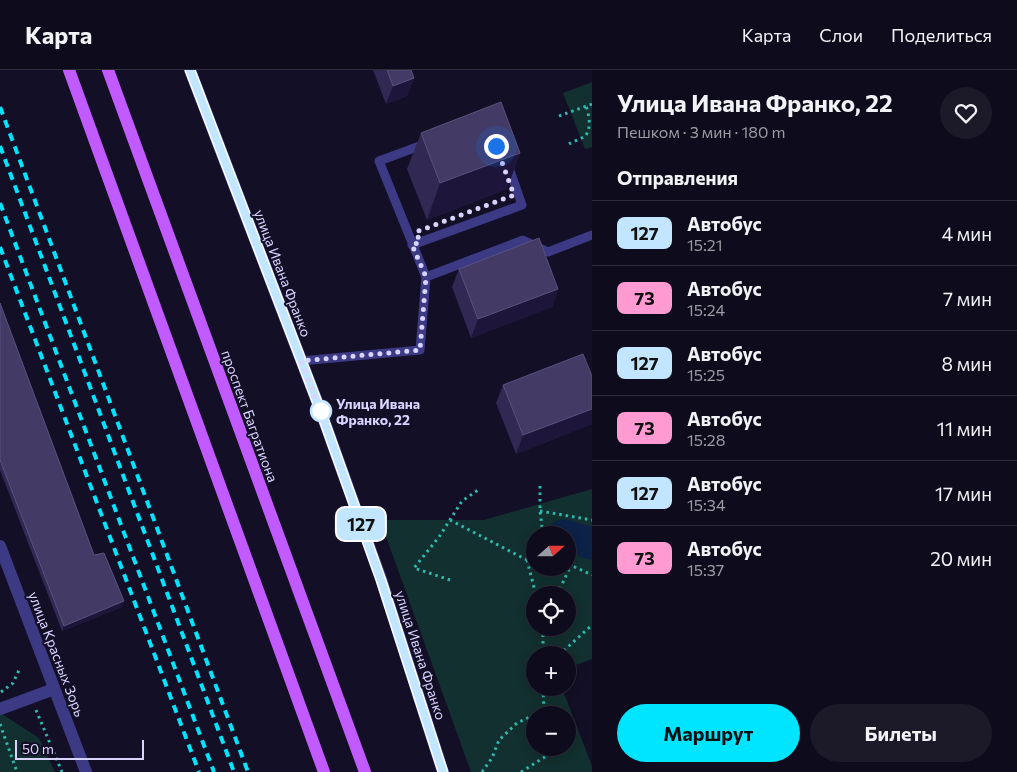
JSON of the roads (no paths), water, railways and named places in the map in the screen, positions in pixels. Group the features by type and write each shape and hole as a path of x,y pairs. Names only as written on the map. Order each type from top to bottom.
{"main road":[{"path":"68,70 324,772"},
{"name":"проспект Багратиона","path":"108,70 364,772"}],"street":[{"name":"улица Ивана Франко","path":"190,70 301,361 381,580 443,772"},
{"name":"улица Красных Зорь","path":"0,546 86,772"},
{"path":"3,705 31,698 54,689"}],"lane":[{"path":"301,361 420,350 426,277 379,161 435,140"},
{"path":"412,245 522,205 504,153"},
{"path":"426,277 523,240 548,252 592,235"}],"water":[{"path":"566,519 592,527 592,560 576,554 576,526 549,526"}],"railway":[{"path":"0,107 248,772"},
{"path":"0,146 234,772"},
{"path":"0,203 214,772"},
{"path":"0,247 199,772"}],"place":[{"name":"Улица Ивана Франко, 22","path":"321,411"}]}
